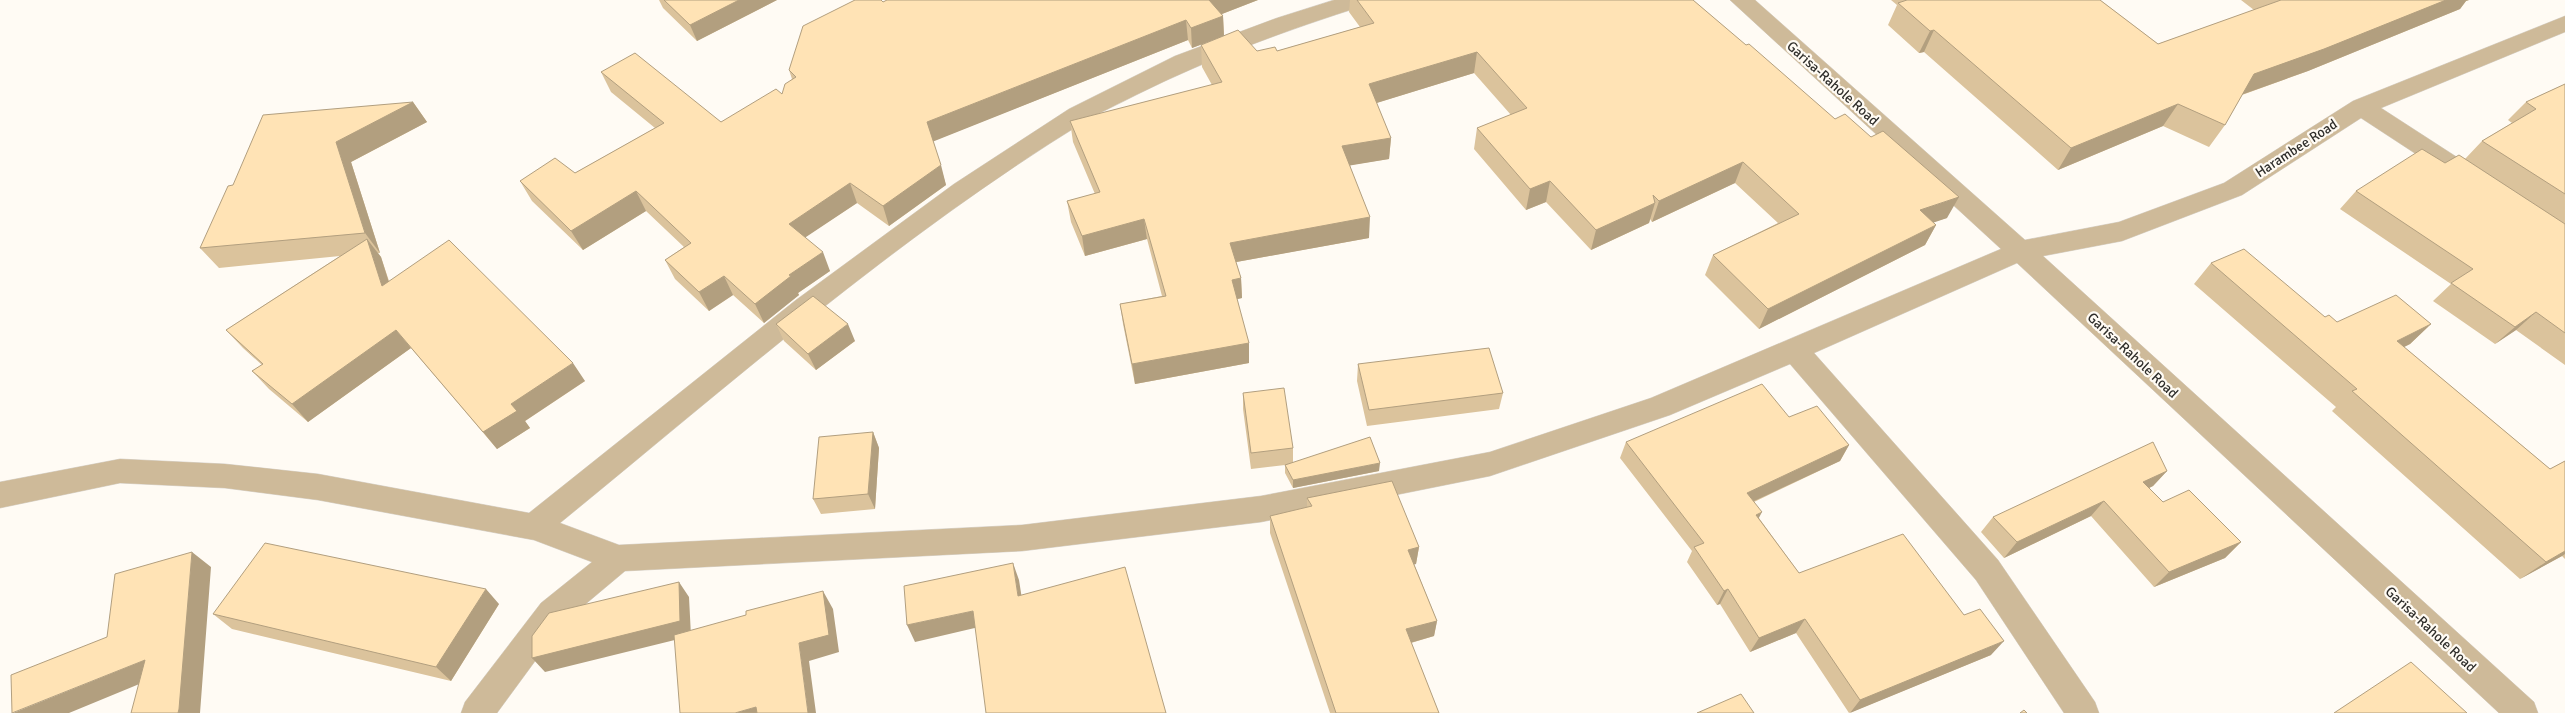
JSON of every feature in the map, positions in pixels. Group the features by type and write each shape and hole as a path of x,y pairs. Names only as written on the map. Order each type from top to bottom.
{"street":[{"path":"534,527 805,308 963,190 1078,115 1183,62 1285,24 1358,0"},
{"name":"Garisa-Rahole Road","path":"1741,0 2020,251 2522,713"},
{"name":"Harambee Road","path":"619,558 1022,538 1261,509 1490,464 1660,407 2020,251 2122,231 2233,189 2361,107 2565,23"},
{"path":"2361,107 2500,197"},
{"path":"1794,350 1987,570 2083,713"},
{"path":"0,495 120,471 225,476 318,487 534,527 619,558"},
{"path":"477,713 552,613 619,558"}],"building":[{"path":"664,0 739,0 690,25"},
{"path":"855,0 881,0 883,2 887,0 1209,0 1223,16 1191,28 1186,20 927,122 941,165 883,206 850,183 789,224 823,252 789,275 791,276 755,304 724,276 699,292 665,260 691,243 636,191 571,231 520,181 555,158 575,173 664,123 601,72 635,53 721,122 776,89 782,94 785,84 796,77 789,70 803,26"},
{"path":"1357,0 1693,0 1746,45 1749,44 1835,119 1845,114 1871,137 1883,131 1959,197 1920,210 1936,225 1768,309 1713,255 1799,214 1743,162 1659,201 1653,195 1655,203 1596,230 1550,181 1530,189 1477,128 1527,108 1477,52 1369,84 1391,138 1342,146 1370,217 1230,243 1241,278 1232,280 1249,343 1132,364 1120,304 1166,296 1144,219 1082,236 1067,201 1100,192 1070,121 1222,82 1201,45 1238,30 1257,51 1275,47 1277,51 1374,23"},
{"path":"1907,0 2100,0 2158,44 2281,0 2446,0 2324,49 2254,74 2225,125 2178,104 2071,148 1934,30 1930,31 1898,3"},
{"path":"2565,84 2565,194 2482,141 2536,109 2526,102"},
{"path":"413,102 336,142 365,233 200,248 228,186 233,185 263,115"},
{"path":"2422,149 2445,163 2459,155 2565,224 2565,333 2536,312 2515,327 2451,283 2473,269 2356,191"},
{"path":"367,239 382,286 449,240 573,363 511,404 517,411 483,432 396,330 292,404 252,371 263,364 226,330"},
{"path":"2244,249 2325,317 2329,315 2337,322 2396,295 2431,324 2397,341 2550,469 2565,461 2565,551 2546,562 2352,391 2357,389 2211,263"},
{"path":"813,296 848,324 808,354 776,324"},
{"path":"1489,348 1503,393 1369,410 1358,364"},
{"path":"1762,384 1789,417 1817,406 1849,445 1747,493 1762,512 1756,515 1799,573 1903,534 1964,615 1980,609 2004,641 1860,700 1805,619 1759,638 1728,589 1724,591 1694,547 1704,543 1626,442"},
{"path":"1284,388 1293,448 1251,453 1243,393"},
{"path":"873,432 868,494 813,499 819,437"},
{"path":"1370,437 1380,463 1293,480 1285,465"},
{"path":"2153,442 2167,471 2143,482 2163,502 2189,490 2241,542 2169,572 2104,501 2017,542 1993,517"},
{"path":"1392,481 1419,547 1408,550 1437,621 1406,629 1439,713 1336,713 1270,516 1312,506 1307,498"},
{"path":"265,543 486,589 436,667 213,614"},
{"path":"192,552 178,713 131,713 145,660 12,713 11,675 107,637 115,574"},
{"path":"1013,563 1018,596 1125,567 1166,713 986,713 973,611 907,625 904,586"},
{"path":"679,582 680,621 532,658 532,636 549,613"},
{"path":"823,591 829,635 799,643 808,713 757,713 756,707 735,713 680,713 674,635 746,615 746,611"},
{"path":"2411,662 2467,713 2334,713"},
{"path":"1741,694 1754,713 1697,713"}]}
